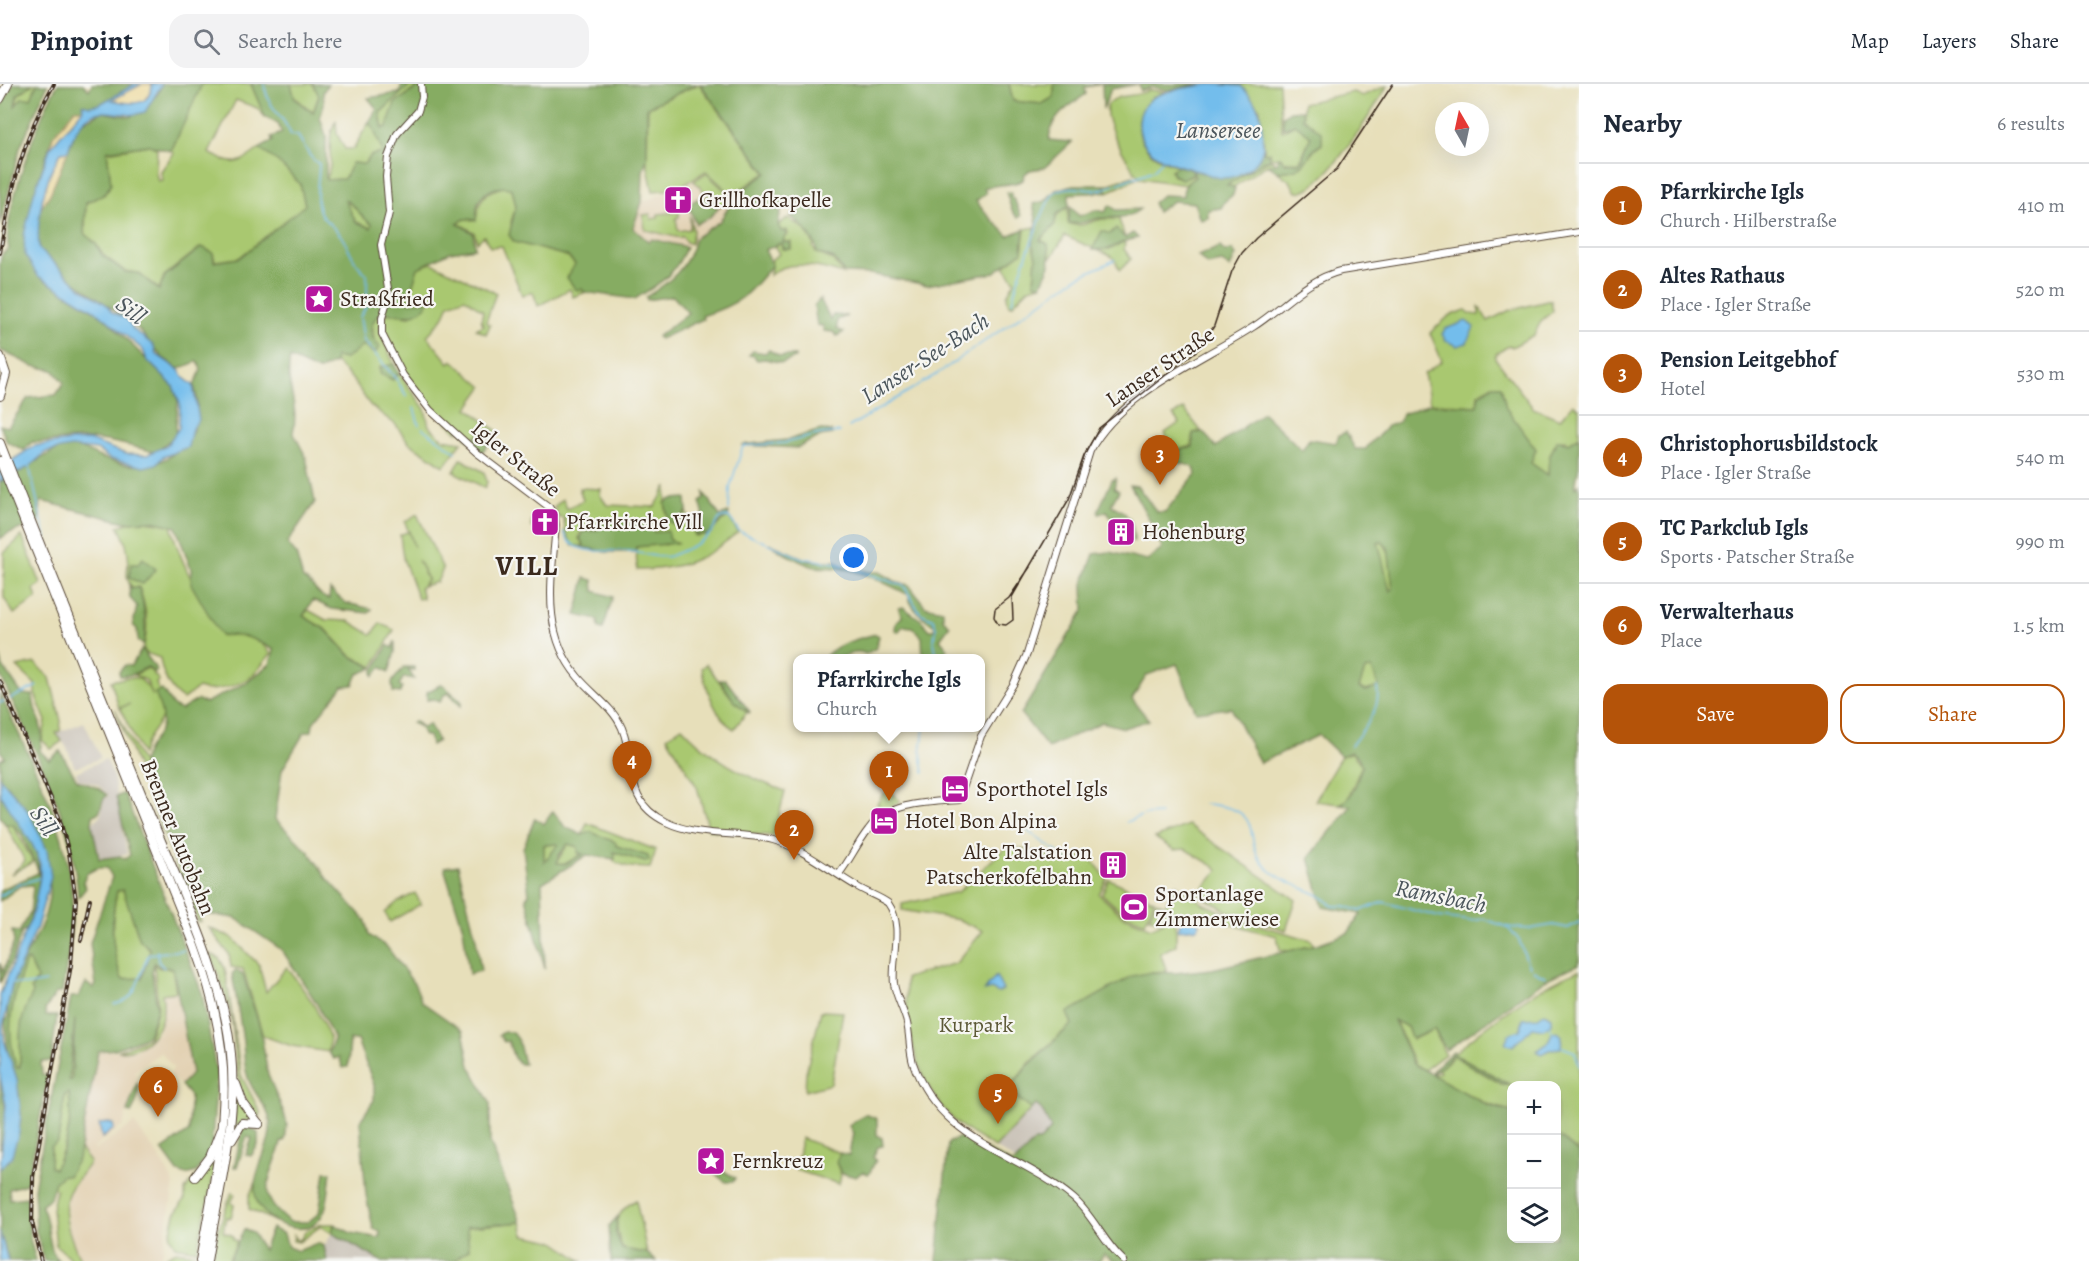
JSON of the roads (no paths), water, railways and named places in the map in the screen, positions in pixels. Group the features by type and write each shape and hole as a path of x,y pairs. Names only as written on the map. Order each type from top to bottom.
{"highway":[{"path":"0,99 8,84"},
{"path":"0,356 6,374 0,396"},
{"path":"0,361 3,371 0,382"},
{"name":"Brenner Autobahn","path":"0,443 28,521 199,946 208,960 221,1000 231,1053 233,1094 228,1150 203,1260"},
{"name":"Brenner Autobahn","path":"0,461 28,521"},
{"name":"Brenner Autobahn","path":"199,946 199,958 220,1031 226,1080 225,1115 206,1247"},
{"path":"228,1150 240,1124 248,1121 259,1124 240,1095 231,1053"},
{"path":"195,1177 213,1150 225,1115"}],"main road":[{"name":"Igler Straße","path":"421,84 422,97 418,111 397,134 387,168 389,213 381,244 389,295 381,326 397,365 416,393 437,417 476,452 525,487 554,513 556,525 550,601 553,630 564,657 574,673 618,721 626,741 632,783 643,804 653,814 677,826 724,835 776,840 839,874"},
{"name":"Lanser Straße","path":"985,729 1024,661 1090,451 1106,426 1182,368 1254,327 1304,287 1327,275 1579,232"},
{"name":"Lanser Straße","path":"839,874 868,829 883,814 903,806 959,800 983,732"},
{"path":"839,874 856,887 882,899 891,908 897,944 894,983 907,1024 912,1058 942,1112 954,1125 977,1141 1072,1198 1086,1213 1108,1246 1125,1261"}],"water":[{"path":"135,84 142,84 112,100 125,103 143,101 151,92 152,84 162,84 145,112 128,115 104,112 90,116 76,131 68,151 61,152 42,199 39,249 80,287 107,305 112,312 127,319 133,329 154,346 156,354 179,370 184,378 193,385 199,420 192,428 188,447 163,457 156,464 144,467 110,459 97,450 71,447 46,452 29,467 0,481 0,468 34,446 89,440 126,454 147,455 167,445 179,428 180,404 173,386 147,360 143,350 99,313 38,276 25,255 24,235 34,193 50,148 83,109 82,104 90,106 100,104"},
{"name":"Lansersee","path":"1210,84 1241,86 1260,112 1263,143 1259,157 1242,173 1228,178 1215,177 1165,160 1149,149 1143,142 1140,132 1141,112 1153,98 1173,90"},
{"path":"1466,321 1474,327 1467,343 1457,346 1446,341 1442,334 1445,329"},
{"path":"0,778 26,808 36,827 47,850 51,877 37,927 12,985 3,1026 4,1040 17,1079 21,1114 19,1133 11,1158 0,1169 6,1105 0,1077 0,995 33,913 40,877 40,861 32,844 0,794"},
{"path":"1195,919 1200,923 1198,928 1178,930 1181,920"},
{"path":"996,976 1003,990 998,993 991,989 984,991"},
{"path":"1544,1013 1552,1017 1552,1025 1543,1029 1533,1027 1513,1046 1505,1043 1509,1034 1520,1030 1523,1019 1537,1018"},
{"path":"1558,1032 1562,1036 1561,1048 1551,1049 1541,1054 1536,1051 1547,1044 1552,1033"},
{"path":"99,1124 113,1124 114,1129 102,1138"},
{"path":"0,1232 8,1261 0,1261"}],"waterway":[{"name":"Ramsbach","path":"264,84 269,101 288,127 291,135 297,135 309,155 319,164 317,196 319,210 342,237 358,265 367,274 367,305 360,317 364,341 397,380 407,397"},
{"name":"Lanser-See-Bach","path":"1136,177 1154,170 1162,160"},
{"name":"Lanser-See-Bach","path":"1012,302 1024,262 1044,210 1055,192 1070,188 1096,190 1111,187 1135,177"},
{"name":"Lanser-See-Bach","path":"849,427 937,374 1076,278 1115,260"},
{"name":"Ramsbach","path":"414,408 419,425"},
{"name":"Ramsbach","path":"422,428 456,452"},
{"name":"Lanser-See-Bach","path":"729,510 730,487 743,446 784,443 820,434 840,432"},
{"path":"29,466 47,543"},
{"name":"Ramsbach","path":"564,532 569,541 585,550 626,551 662,557 675,554 699,542 713,530 720,518 729,517 739,531"},
{"name":"Ramsbach","path":"741,532 802,558 836,563 904,586 920,613 933,619 936,627 934,641"},
{"name":"Ramsbach","path":"934,642 936,654"},
{"path":"10,699 37,686"},
{"path":"1351,746 1374,711 1377,703 1377,687"},
{"path":"0,703 4,701"},
{"name":"Ramsbach","path":"924,732 921,753 924,773"},
{"name":"Ramsbach","path":"1204,804 1226,807 1240,813 1247,820 1251,829 1255,850 1261,861 1279,877 1320,896 1333,906 1345,906 1360,911 1383,902 1439,917 1471,921 1484,919 1507,927 1529,929 1553,925 1568,928 1579,922"},
{"name":"Ramsbach","path":"1144,815 1160,814"},
{"name":"Ramsbach","path":"1126,822 1141,816"},
{"name":"Ramsbach","path":"1022,827 1071,862"},
{"path":"0,896 17,885 39,878"},
{"path":"1507,927 1519,940 1529,967"},
{"path":"114,1004 129,998 137,985 149,954 184,950"},
{"path":"157,951 158,961 164,968"},
{"path":"1533,970 1546,977"},
{"path":"11,983 28,985 46,982"},
{"path":"1549,1027 1553,1033"},
{"path":"1562,1047 1575,1052 1579,1066"}],"tram line":[{"path":"1030,567 1009,598 995,609 994,617 998,624 1006,625 1013,620 1012,597 1069,499 1084,456 1099,428 1200,348 1214,326 1232,271 1242,253 1256,238 1337,169 1393,84"}],"railway":[{"path":"0,253 19,166 34,124 54,84"},
{"path":"0,681 59,817 69,853 76,900 71,965 33,1177 32,1222 41,1261"},
{"path":"81,940 90,899"}],"place":[{"name":"Grillhofkapelle","path":"678,200"},
{"name":"Straßfried","path":"319,299"},
{"name":"Pension Leitgebhof","path":"1160,485"},
{"name":"Pfarrkirche Vill","path":"545,522"},
{"name":"Hohenburg","path":"1121,532"},
{"name":"Sporthotel Igls","path":"955,789"},
{"name":"Christophorusbildstock","path":"632,791"},
{"name":"Pfarrkirche Igls","path":"889,801"},
{"name":"Hotel Bon Alpina","path":"884,821"},
{"name":"Altes Rathaus","path":"794,860"},
{"name":"Alte Talstation Patscherkofelbahn","path":"1113,865"},
{"name":"Sportanlage Zimmerwiese","path":"1134,907"},
{"name":"Verwalterhaus","path":"158,1117"},
{"name":"TC Parkclub Igls","path":"998,1124"},
{"name":"Fernkreuz","path":"711,1161"}],"district":[{"name":"VILL","path":"527,566"}],"water label":[{"name":"Sill","path":"131,310"},
{"name":"Sill","path":"44,821"}],"park label":[{"name":"Kurpark","path":"976,1025"}]}
